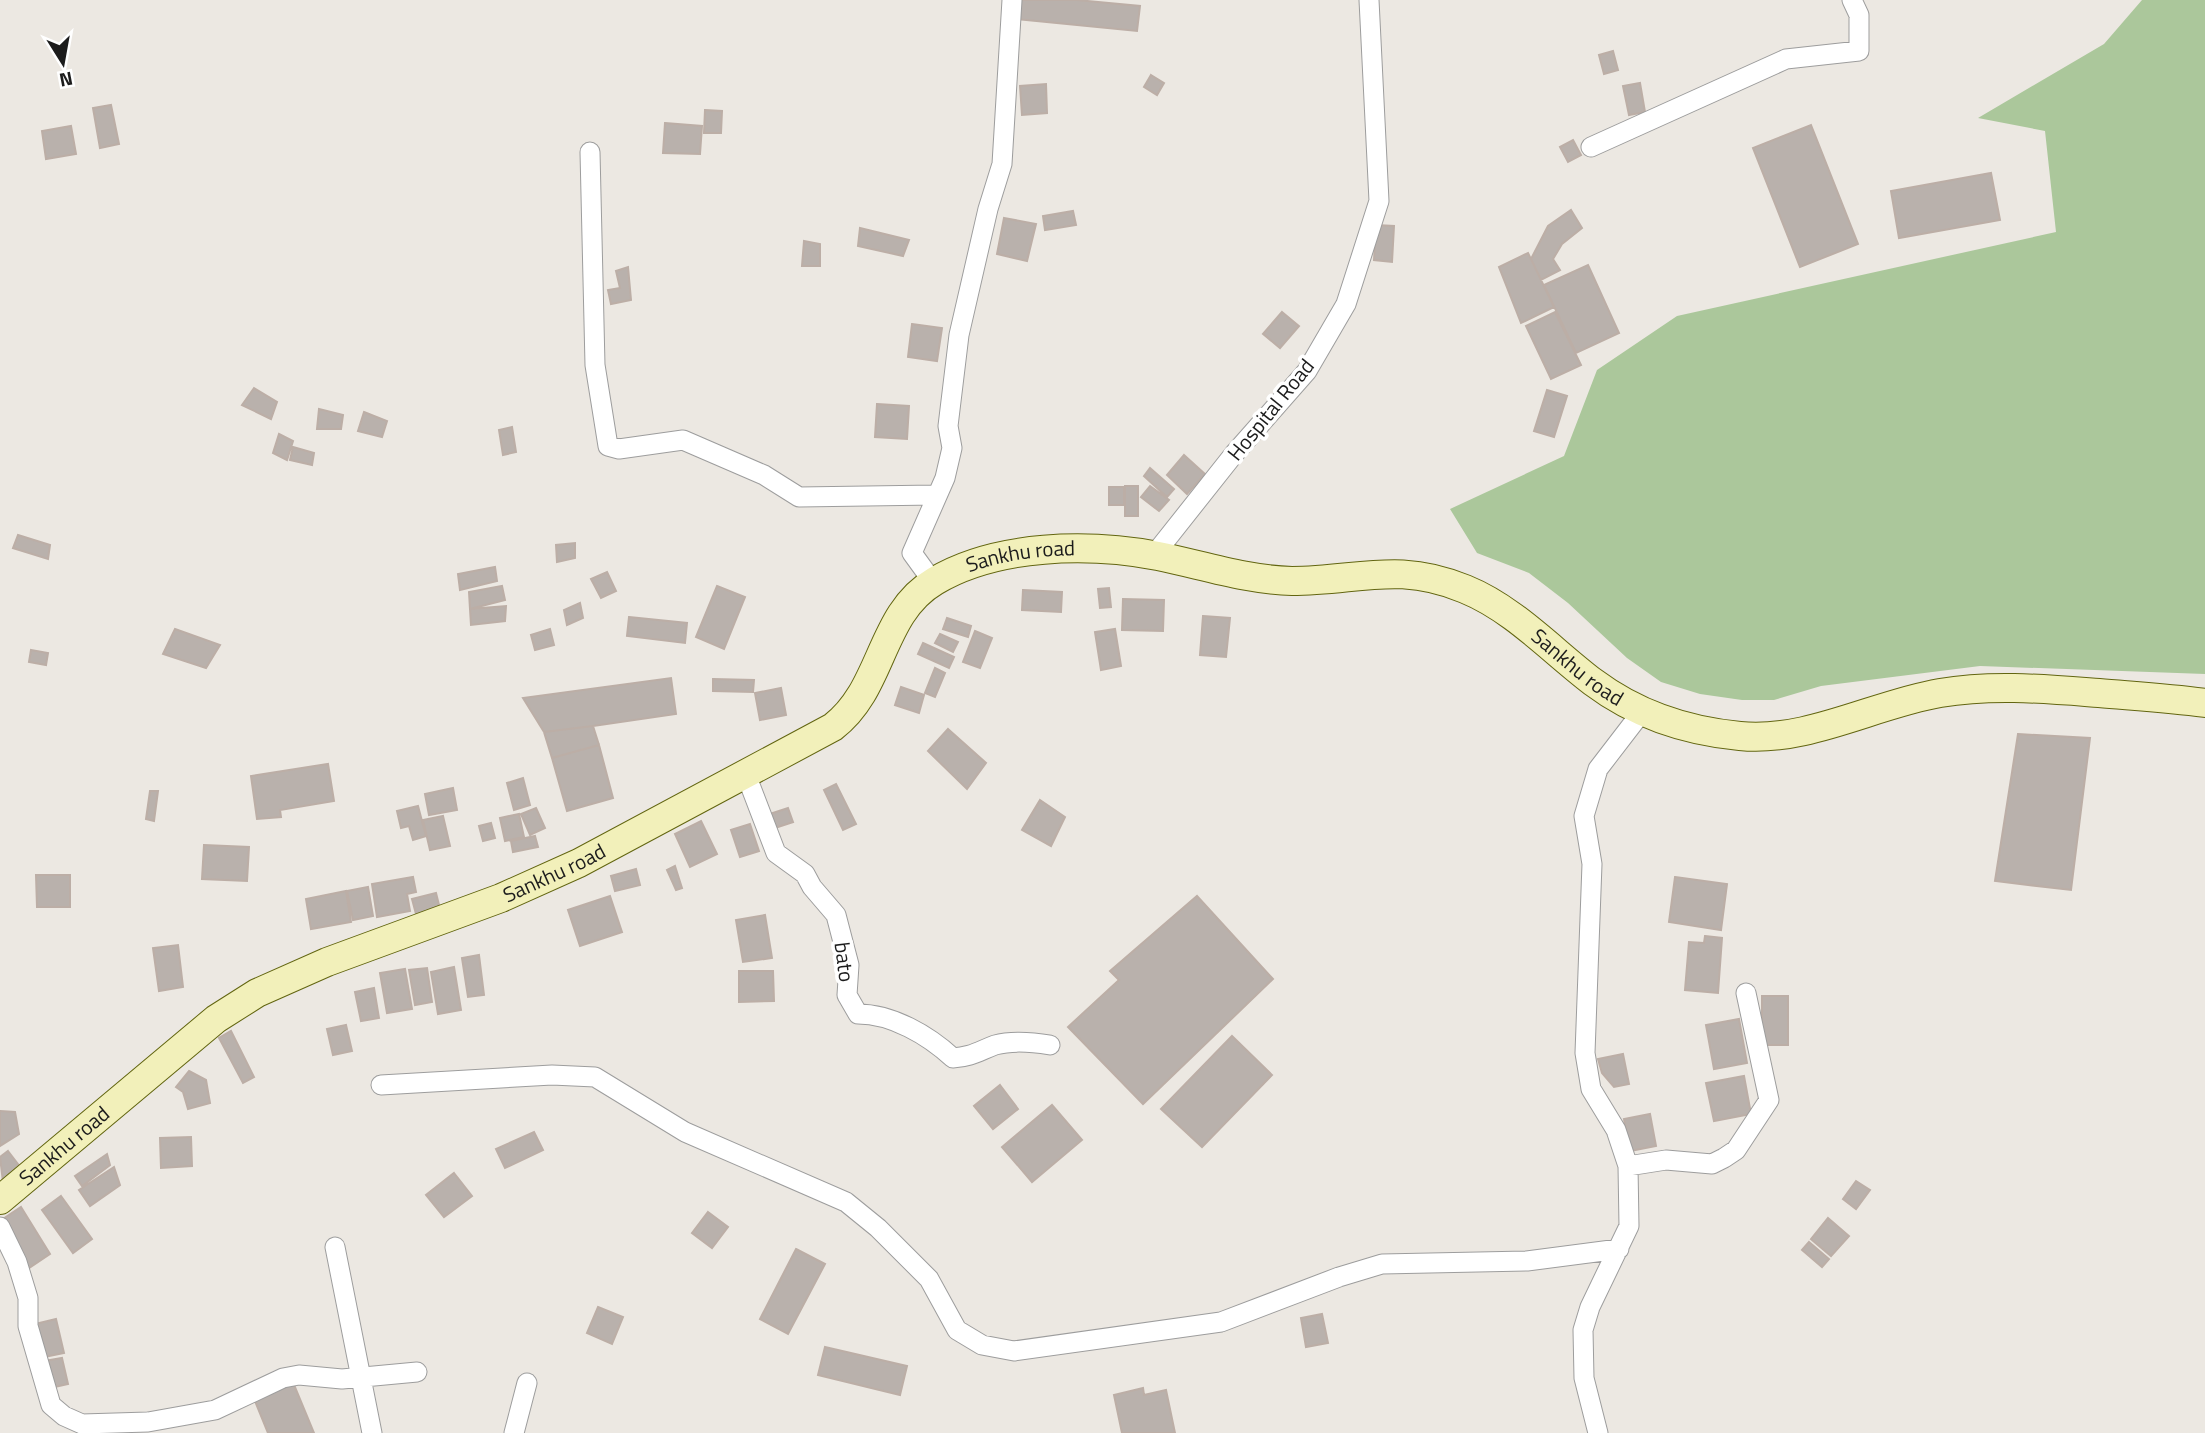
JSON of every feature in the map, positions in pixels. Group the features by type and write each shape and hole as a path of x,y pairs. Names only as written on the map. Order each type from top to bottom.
{"main road":[{"name":"Sankhu road","path":"0,1200 216,1019 257,993 327,962 501,898 568,868 745,772 806,743 848,715 864,694 891,629 905,605 933,582 968,564 1045,551 1096,550 1154,555 1255,577 1293,581 1385,572 1439,579 1504,609 1595,684 1641,713 1690,729 1745,737 1801,732 1852,715 1940,693 2004,688 2205,704"}],"street":[{"path":"933,582 912,553 935,495 945,478 952,448 948,426 959,335 988,209 1002,164 1012,0"},
{"name":"Hospital Road","path":"1154,555 1234,454 1307,371 1346,304 1379,201 1369,0"},
{"path":"1591,147 1786,59 1859,51 1859,15 1852,0"},
{"path":"590,152 595,365 608,446 620,449 683,440 719,453 799,496 935,495"},
{"path":"1598,1433 1584,1378 1583,1330 1590,1307 1629,1226 1628,1166 1616,1130 1591,1089 1585,1053 1592,864 1584,816 1598,769 1641,713"},
{"name":"bato","path":"745,772 776,853 805,874 812,887 836,915 849,965 847,995 858,1014 879,1014 936,1042 953,1058 972,1057 995,1045 1028,1042 1050,1045"},
{"path":"1628,1166 1666,1160 1712,1164 1736,1150 1769,1100 1746,993"},
{"path":"381,1085 552,1075 595,1076 685,1132 846,1202 878,1228 929,1279 957,1330 968,1339 996,1350 1014,1351 1221,1322 1339,1277 1382,1264 1527,1261 1619,1249"},
{"path":"0,1227 17,1262 28,1298 28,1326 51,1405 64,1416 82,1424 148,1422 215,1410 283,1378 299,1375 362,1378 417,1372"},
{"path":"335,1247 372,1433"},
{"path":"514,1433 527,1382"}],"green space":[{"path":"2142,0 2205,0 2205,674 1980,666 1821,686 1774,700 1742,700 1700,694 1661,682 1627,658 1568,603 1529,573 1477,553 1450,509 1564,456 1597,370 1677,316 2056,232 2045,131 1978,118 2104,44"}],"building":[{"path":"1017,0 1077,0 1140,6 1137,31 1015,19"},
{"path":"1613,51 1618,70 1604,74 1599,55"},
{"path":"1151,75 1164,83 1157,95 1144,87"},
{"path":"1640,83 1645,112 1629,115 1623,86"},
{"path":"1046,84 1047,113 1022,115 1020,86"},
{"path":"111,105 119,144 100,148 93,108"},
{"path":"705,110 722,111 721,133 704,133"},
{"path":"665,123 702,126 700,154 663,153"},
{"path":"1811,125 1858,244 1800,267 1753,148"},
{"path":"71,126 76,154 46,159 42,131"},
{"path":"1573,140 1581,155 1568,162 1560,147"},
{"path":"1991,173 2000,220 1899,238 1891,191"},
{"path":"1571,210 1582,228 1562,244 1553,259 1560,270 1541,280 1531,259 1548,226"},
{"path":"1073,211 1076,225 1045,230 1043,216"},
{"path":"1004,218 1036,224 1027,261 997,254"},
{"path":"1376,225 1394,226 1392,262 1374,260"},
{"path":"860,228 909,240 903,256 858,246"},
{"path":"804,241 820,244 820,266 802,266"},
{"path":"1528,253 1554,307 1521,323 1499,267"},
{"path":"1588,265 1619,333 1576,353 1544,285"},
{"path":"628,267 631,300 611,304 608,290 620,288 616,271"},
{"path":"1282,312 1299,326 1280,348 1263,334"},
{"path":"1555,312 1581,365 1551,379 1526,326"},
{"path":"912,324 942,328 937,361 908,357"},
{"path":"254,388 277,402 271,419 242,405"},
{"path":"1547,390 1567,396 1554,437 1534,431"},
{"path":"877,404 909,406 907,439 875,437"},
{"path":"319,409 343,415 341,429 317,429"},
{"path":"364,412 387,421 382,437 358,431"},
{"path":"512,427 516,452 503,455 499,430"},
{"path":"279,434 293,441 287,460 273,453"},
{"path":"293,447 314,453 312,465 290,460"},
{"path":"1184,455 1205,474 1187,494 1167,475"},
{"path":"1150,468 1174,489 1167,497 1144,476"},
{"path":"1125,486 1138,486 1138,516 1125,516"},
{"path":"1150,486 1169,500 1159,511 1141,497"},
{"path":"1109,487 1124,487 1124,505 1109,505"},
{"path":"18,535 50,545 48,559 13,548"},
{"path":"575,543 575,558 557,562 556,545"},
{"path":"495,567 497,581 460,590 458,574"},
{"path":"607,572 616,591 601,598 591,579"},
{"path":"502,586 505,600 470,609 469,592"},
{"path":"717,586 745,597 724,649 696,637"},
{"path":"1109,588 1111,607 1100,608 1098,589"},
{"path":"1023,590 1062,592 1061,612 1022,610"},
{"path":"1123,599 1164,600 1163,631 1122,630"},
{"path":"580,603 583,618 567,625 564,610"},
{"path":"506,606 505,621 471,625 470,609"},
{"path":"1203,616 1230,618 1226,657 1200,655"},
{"path":"629,617 687,623 685,643 627,636"},
{"path":"947,618 971,626 968,637 943,629"},
{"path":"175,629 220,645 206,668 163,654"},
{"path":"550,629 554,645 535,650 531,635"},
{"path":"1115,629 1121,666 1101,670 1095,632"},
{"path":"975,631 992,638 980,668 963,662"},
{"path":"940,634 958,642 953,652 935,643"},
{"path":"923,643 954,657 949,668 918,654"},
{"path":"31,650 48,653 46,665 29,662"},
{"path":"935,668 945,673 935,697 925,693"},
{"path":"671,678 676,714 593,726 544,732 523,698"},
{"path":"713,679 754,680 753,692 713,691"},
{"path":"901,687 924,695 919,713 895,705"},
{"path":"781,688 786,715 760,720 755,693"},
{"path":"593,726 599,745 552,758 544,732"},
{"path":"948,729 986,763 967,789 928,751"},
{"path":"2018,734 2090,738 2071,890 1995,881"},
{"path":"599,745 613,798 567,811 552,758"},
{"path":"328,764 334,801 280,810 281,817 257,819 251,776"},
{"path":"523,778 530,805 514,810 507,783"},
{"path":"836,784 856,824 843,830 824,790"},
{"path":"453,788 457,810 429,815 425,794"},
{"path":"150,791 158,791 154,821 146,819"},
{"path":"1040,800 1065,817 1051,846 1022,830"},
{"path":"418,806 426,836 413,840 409,826 401,828 397,811"},
{"path":"536,808 545,828 530,835 521,814"},
{"path":"788,808 793,822 775,828 770,814"},
{"path":"519,814 524,837 505,841 500,818"},
{"path":"443,816 450,846 430,850 423,820"},
{"path":"701,821 717,854 690,867 675,834"},
{"path":"491,823 495,838 483,841 479,826"},
{"path":"750,824 759,851 740,857 731,830"},
{"path":"535,836 538,847 513,852 511,841"},
{"path":"204,845 249,847 247,881 202,879"},
{"path":"675,866 682,888 676,890 667,870"},
{"path":"636,869 640,885 615,891 611,876"},
{"path":"36,875 70,875 70,907 37,907"},
{"path":"413,877 416,892 407,894 410,911 377,917 372,884"},
{"path":"1675,877 1727,884 1721,930 1669,922"},
{"path":"368,887 373,916 353,920 347,891"},
{"path":"346,891 351,922 311,929 306,899"},
{"path":"436,893 440,909 416,914 412,899"},
{"path":"610,896 622,932 580,946 568,910"},
{"path":"1197,896 1273,979 1143,1104 1068,1027 1119,980 1110,971"},
{"path":"765,915 772,958 743,962 736,920"},
{"path":"1705,936 1722,938 1718,993 1685,990 1689,942 1704,943"},
{"path":"178,945 183,987 159,991 153,948"},
{"path":"479,955 484,995 468,997 462,958"},
{"path":"454,967 461,1010 438,1014 431,972"},
{"path":"427,968 432,1002 415,1005 409,970"},
{"path":"405,969 412,1009 387,1013 380,973"},
{"path":"739,971 773,971 774,1001 739,1002"},
{"path":"374,988 379,1018 361,1021 355,992"},
{"path":"1762,996 1788,996 1788,1045 1762,1045"},
{"path":"1739,1019 1747,1063 1714,1069 1706,1025"},
{"path":"346,1025 352,1051 333,1055 327,1029"},
{"path":"231,1031 254,1077 243,1083 219,1038"},
{"path":"1232,1036 1272,1075 1202,1147 1161,1109"},
{"path":"1623,1054 1629,1084 1614,1087 1602,1073 1598,1059"},
{"path":"189,1071 206,1080 210,1103 188,1109 183,1092 176,1087"},
{"path":"1744,1076 1751,1114 1714,1121 1706,1083"},
{"path":"1000,1085 1018,1109 993,1129 974,1106"},
{"path":"1052,1105 1082,1140 1032,1182 1002,1147"},
{"path":"0,1111 15,1112 19,1134 0,1146"},
{"path":"1650,1114 1656,1146 1630,1151 1624,1119"},
{"path":"534,1132 543,1150 505,1168 496,1149"},
{"path":"191,1137 192,1166 161,1168 160,1138"},
{"path":"8,1151 21,1168 3,1182 0,1157"},
{"path":"107,1154 110,1165 82,1186 75,1176"},
{"path":"114,1167 120,1185 90,1206 79,1190"},
{"path":"454,1173 472,1196 444,1217 426,1195"},
{"path":"1856,1181 1870,1190 1856,1209 1843,1199"},
{"path":"61,1196 92,1239 73,1253 42,1210"},
{"path":"21,1207 50,1254 29,1268 0,1221"},
{"path":"708,1212 728,1227 712,1248 692,1233"},
{"path":"1828,1218 1849,1236 1831,1256 1811,1239"},
{"path":"1809,1242 1829,1259 1822,1267 1802,1250"},
{"path":"796,1249 825,1264 788,1334 760,1319"},
{"path":"598,1307 623,1317 612,1344 587,1333"},
{"path":"1322,1314 1328,1343 1306,1347 1301,1318"},
{"path":"56,1319 64,1353 39,1358 31,1325"},
{"path":"825,1347 907,1366 900,1395 818,1375"},
{"path":"62,1358 68,1384 50,1388 44,1361"},
{"path":"292,1380 314,1433 268,1433 253,1396"},
{"path":"1143,1388 1144,1395 1166,1390 1175,1433 1122,1433 1114,1395"}]}
